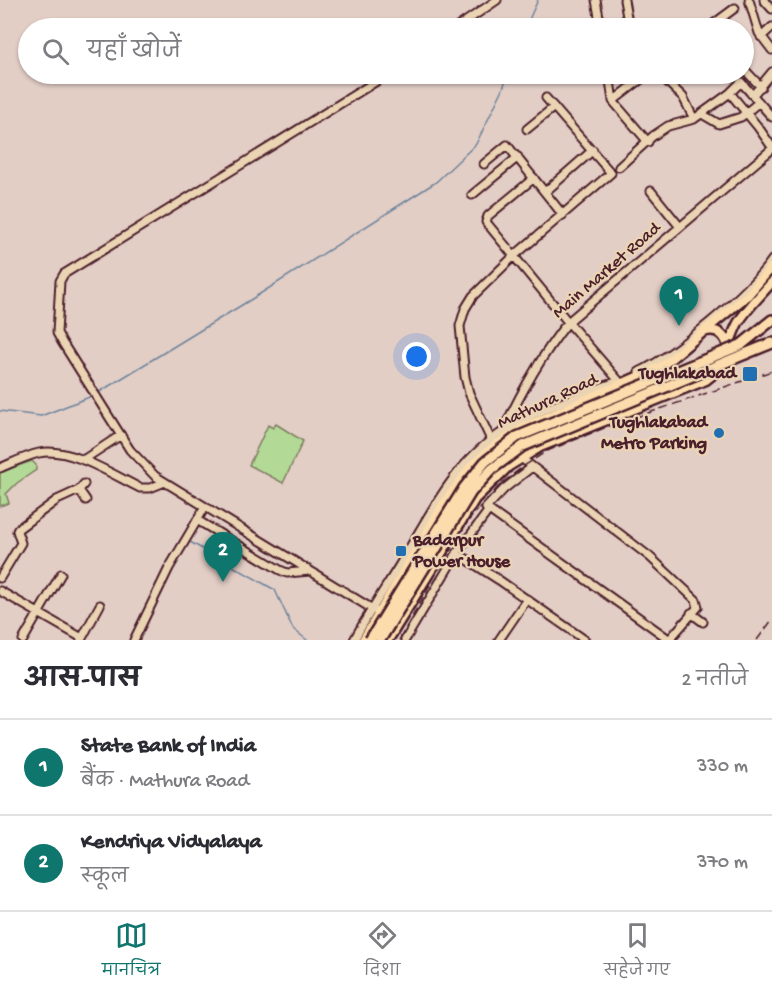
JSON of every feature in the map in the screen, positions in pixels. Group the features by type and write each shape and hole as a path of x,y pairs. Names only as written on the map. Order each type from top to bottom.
{"highway":[{"name":"Mathura Road","path":"367,639 464,488 495,453 517,437 745,343 772,320"},
{"path":"745,343 772,329"},
{"name":"Mathura Road","path":"380,640 471,492 492,469 523,446 772,342"}],"main road":[{"name":"Mathura Road","path":"367,639 375,611 444,503 471,466 495,442 662,366 748,295 772,267"},
{"name":"Mathura Road","path":"388,640 475,499 509,466 540,447 710,378 719,369 727,354 742,316 772,282"},
{"path":"701,334 712,330 721,334 727,343 727,354"},
{"path":"662,366 675,393"},
{"path":"402,568 422,584"}],"street":[{"path":"471,18 497,0"},
{"path":"596,0 599,18"},
{"path":"624,0 627,18"},
{"path":"749,0 761,38 772,50"},
{"path":"764,0 772,9"},
{"path":"722,18 735,8"},
{"path":"761,38 772,27"},
{"path":"753,95 772,72"},
{"path":"754,80 761,87"},
{"path":"354,640 375,611 155,476 138,460 57,333 61,277 371,84"},
{"path":"610,84 613,101 648,142"},
{"path":"613,101 631,84"},
{"path":"669,84 683,97 694,119"},
{"path":"619,167 652,136 668,126 694,119 739,84"},
{"path":"743,84 772,117"},
{"path":"730,93 772,148"},
{"path":"495,442 467,384 460,326 469,302 514,256 612,173 546,98"},
{"path":"702,114 718,124 747,113 759,102"},
{"path":"527,129 554,107"},
{"path":"484,164 506,145 563,215"},
{"name":"Main Market Road","path":"495,442 546,352 568,322 772,148"},
{"path":"545,192 593,150"},
{"path":"472,195 518,157"},
{"path":"534,178 487,219 488,225 619,381"},
{"path":"651,191 680,227"},
{"path":"502,432 545,411 646,369 674,351 727,306 760,275 772,260"},
{"path":"83,460 121,435"},
{"path":"0,468 39,453 48,452 66,454 83,460 140,488 150,488 165,482"},
{"path":"488,511 510,524 669,640 698,606 696,600 650,557 521,458"},
{"path":"405,640 457,553 488,511 486,508 504,489 532,467"},
{"path":"0,578 21,543 18,529 57,500 82,487 86,500"},
{"path":"134,640 169,568 205,507"},
{"path":"197,520 280,570 287,573 310,571"},
{"path":"457,553 585,640"},
{"path":"23,640 61,574"},
{"path":"422,584 433,592"},
{"path":"0,591 81,639 100,605"},
{"path":"499,640 527,599"},
{"path":"691,613 703,622"}],"green space":[{"path":"276,424 303,441 283,483 249,465 268,425 273,428"},
{"path":"32,461 36,465 36,470 6,494 9,503 0,506 0,472"}],"waterway":[{"path":"530,18 538,0"},
{"path":"96,394 255,297 436,182 476,144 504,84"},
{"path":"0,411 41,416 92,396"},
{"path":"190,542 275,590 293,629 307,640"}],"railway":[{"path":"399,640 469,520 501,484 521,468 547,451 607,427 772,371"},
{"path":"757,640 772,620"}],"place":[{"name":"State Bank of India","path":"679,326"},
{"name":"Tughlakabad","path":"750,374"},
{"name":"Tughlakabad Metro Parking","path":"719,433"},
{"name":"Badarpur Power House","path":"401,551"},
{"name":"Kendriya Vidyalaya","path":"223,582"}]}
